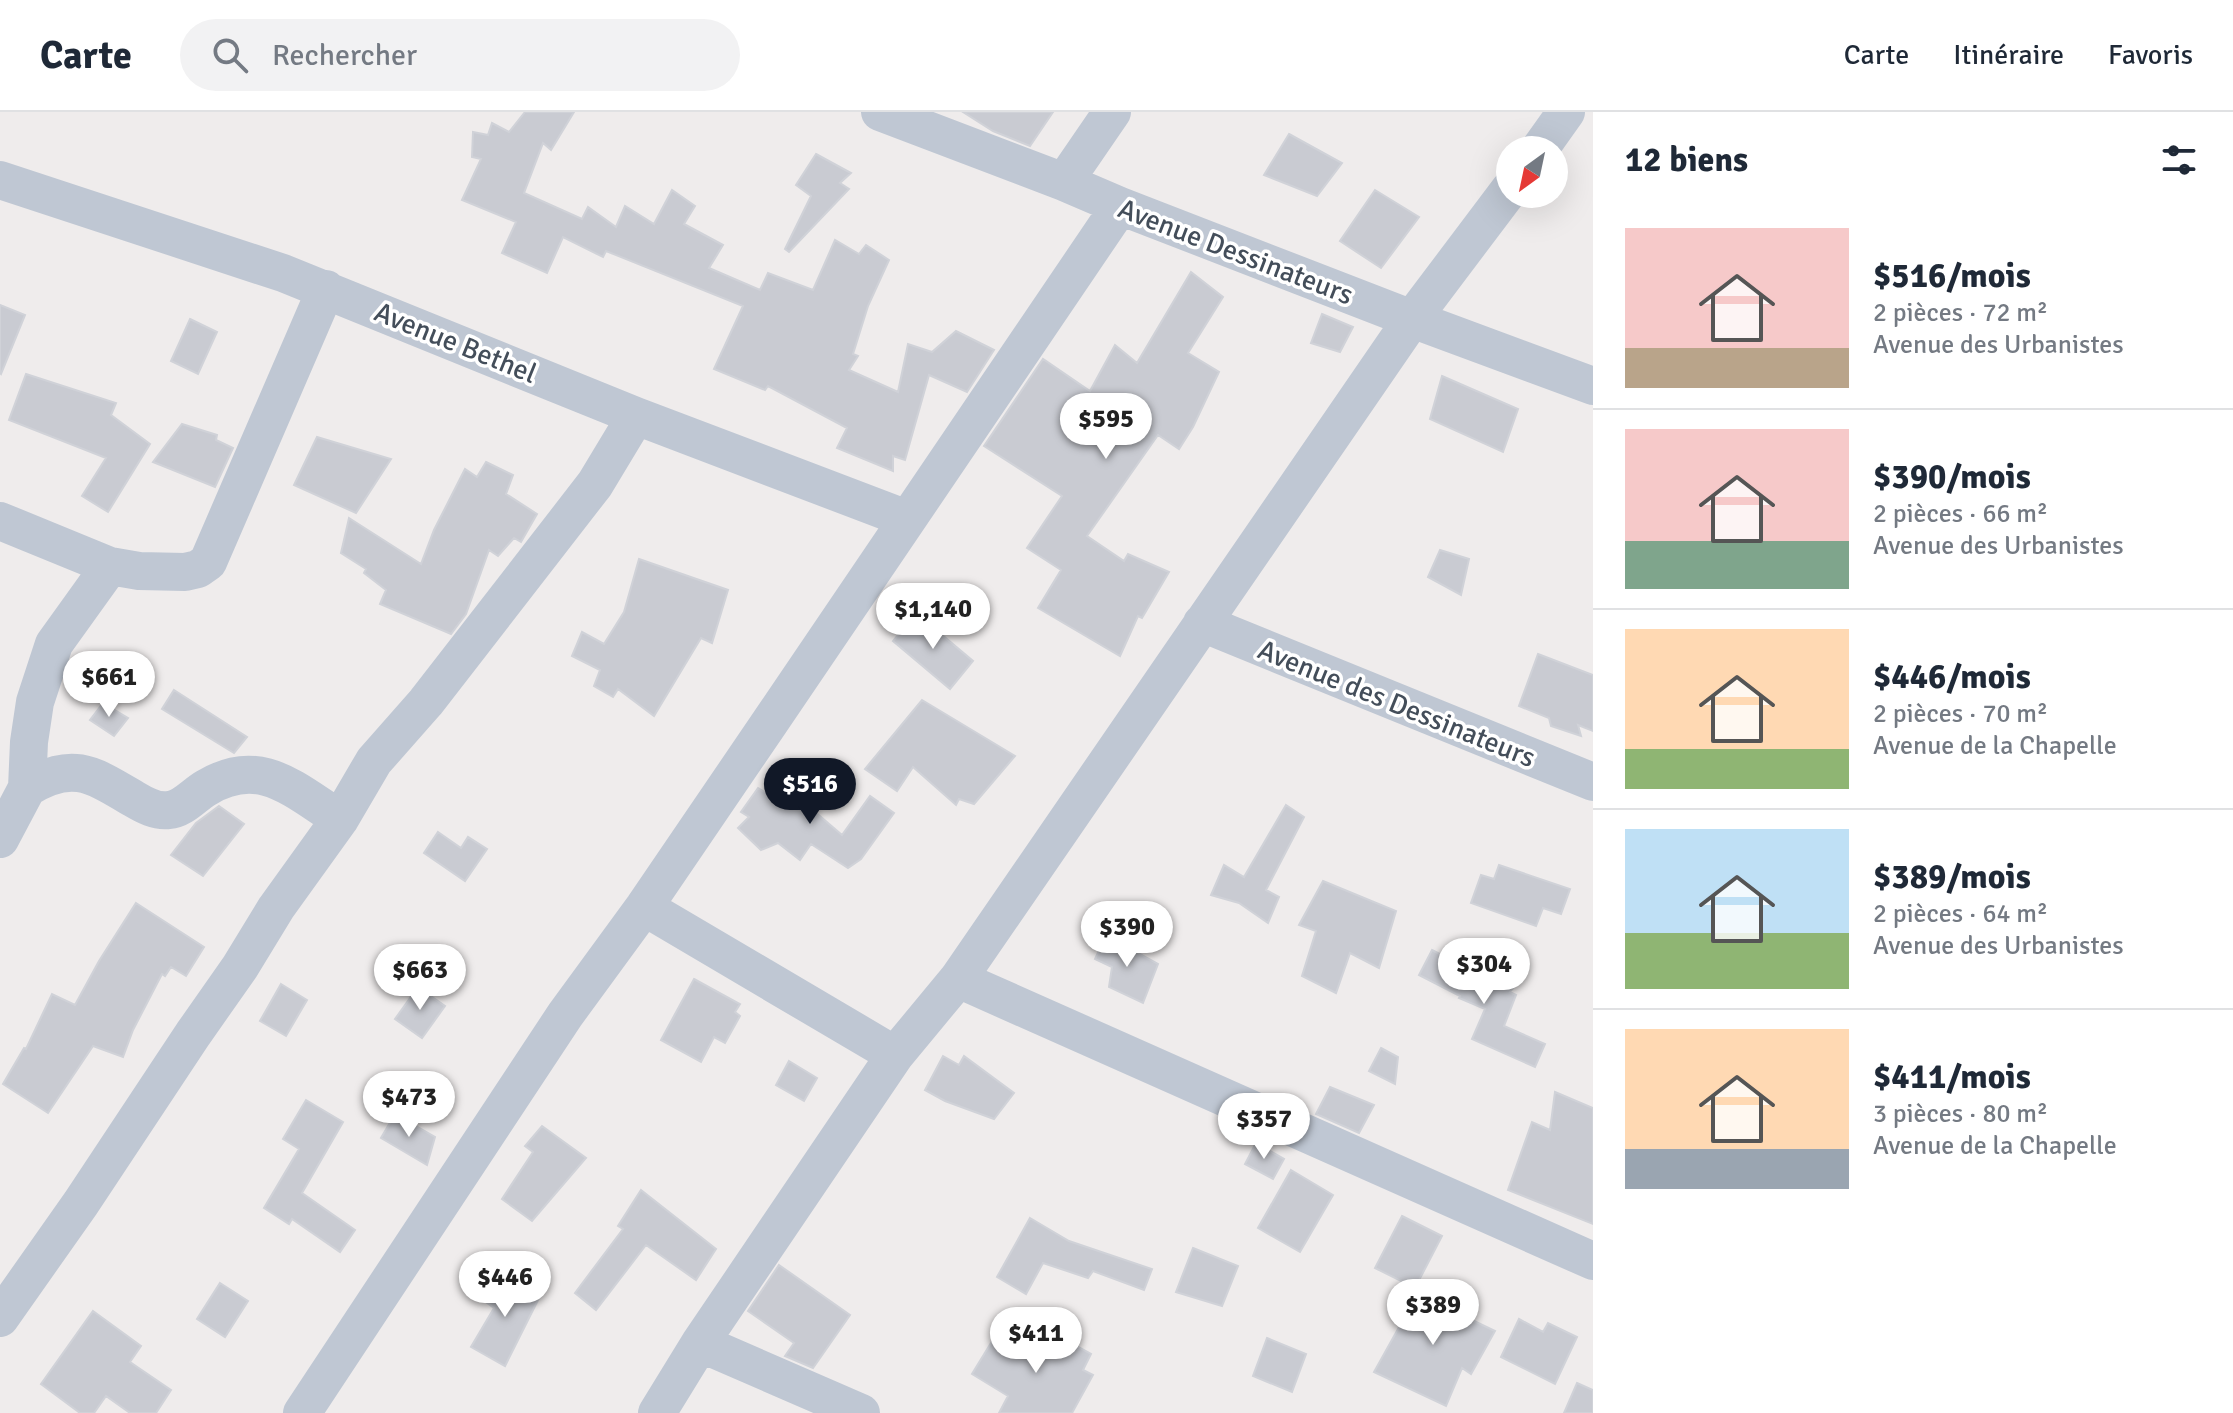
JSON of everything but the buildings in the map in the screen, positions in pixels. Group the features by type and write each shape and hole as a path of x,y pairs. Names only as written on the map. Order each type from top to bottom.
{"street":[{"name":"Avenue Dessinateurs","path":"880,112 1593,386"},
{"path":"1064,182 1112,112"},
{"path":"1549,136 1566,112"},
{"name":"Avenue Bethel","path":"0,180 326,289 636,416 907,519"},
{"path":"302,1413 565,1015 644,907 1120,206"},
{"path":"657,1413 700,1343 895,1055 958,979 1412,319 1496,208"},
{"path":"0,521 110,566 139,571 185,572 198,569 208,562 326,289"},
{"path":"0,1318 240,967 276,908 340,819 374,761 436,690 595,484 636,416"},
{"path":"0,839 27,788 33,715 54,644 110,566"},
{"name":"Avenue des Dessinateurs","path":"1202,623 1593,782"},
{"path":"27,788 57,774 77,772 98,778 147,806 170,811 220,780 235,775 261,774 277,780 340,819"},
{"path":"644,907 895,1055"},
{"path":"958,979 1593,1261"},
{"path":"700,1343 861,1413"}]}
